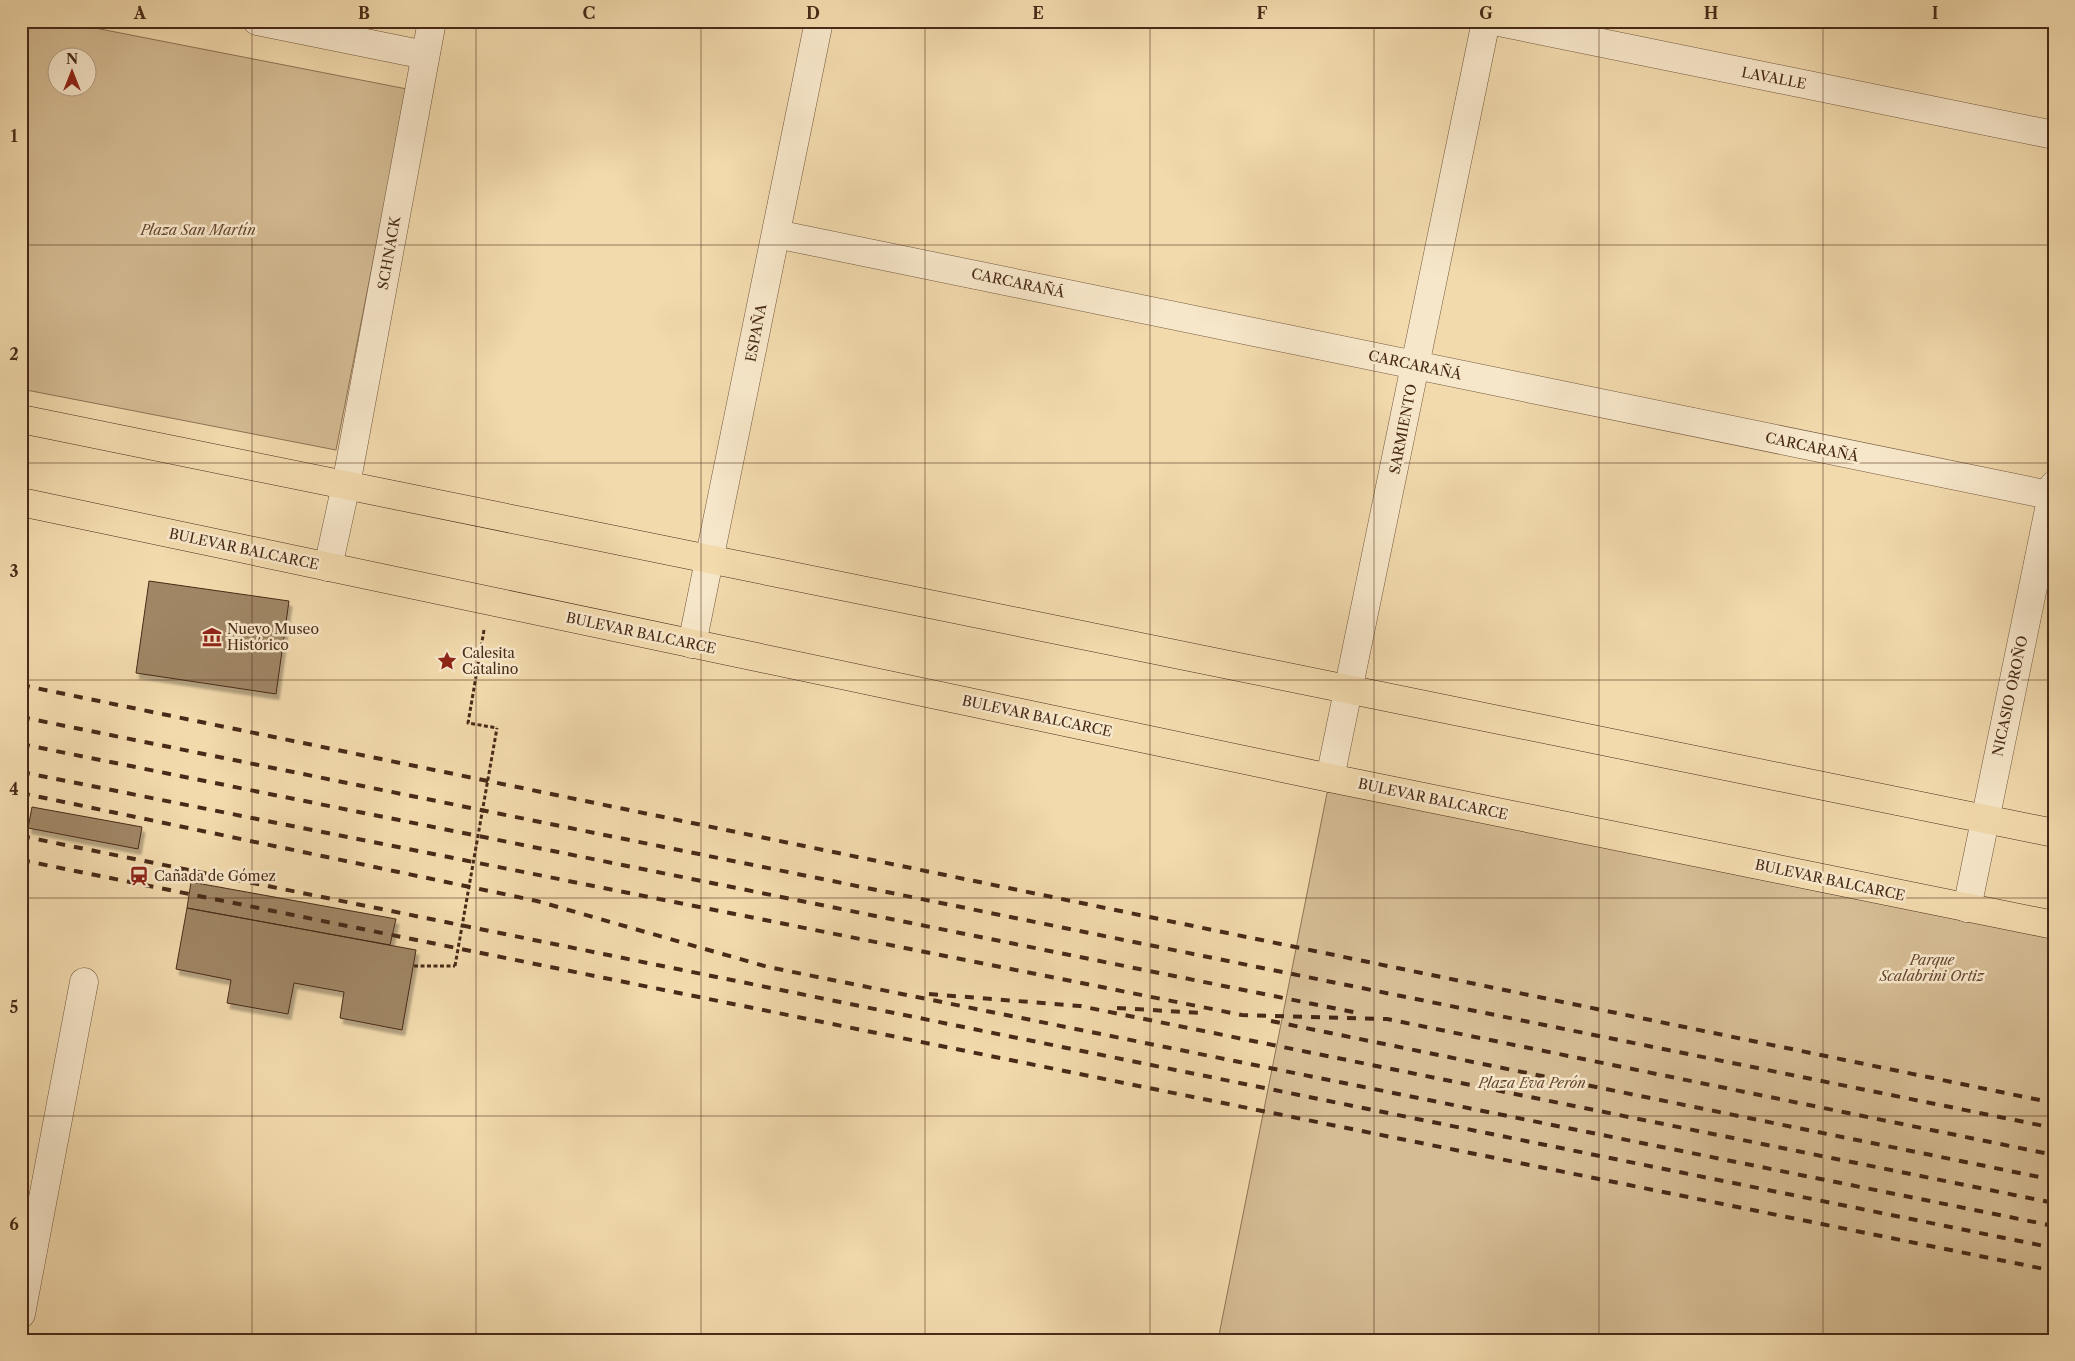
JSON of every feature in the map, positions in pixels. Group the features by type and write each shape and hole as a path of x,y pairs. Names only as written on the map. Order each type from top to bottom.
{"main road":[{"path":"21,419 2054,833"},
{"name":"BULEVAR BALCARCE","path":"21,502 1330,778 2054,925"}],"street":[{"path":"257,21 425,54"},
{"name":"SCHNACK","path":"328,567 346,485 432,21"},
{"name":"ESPAÑA","path":"692,644 819,21"},
{"name":"SARMIENTO","path":"1330,778 1350,690 1486,21"},
{"name":"LAVALLE","path":"1494,21 2054,135"},
{"name":"CARCARAÑÁ","path":"776,234 2053,493"},
{"name":"NICASIO OROÑO","path":"1967,908 2053,493"},
{"path":"21,1314 84,982"}],"path":[{"path":"414,966 455,966 497,728 468,723 490,601"}],"green space":[{"name":"Plaza San Martín","path":"21,21 59,21 407,89 336,450 21,389"},
{"name":"Plaza Eva Perón","path":"1330,778 2054,925 2054,1340 1218,1340"}],"building":[{"name":"Nuevo Museo Histórico","path":"149,581 289,601 276,694 136,673"},
{"path":"32,807 142,827 138,849 28,828"},
{"path":"191,882 396,919 390,945 187,908"},
{"path":"187,908 416,950 402,1030 340,1018 344,992 294,983 288,1014 227,1003 231,980 176,969"}],"railway":[{"path":"21,685 2054,1103"},
{"path":"21,717 2054,1128"},
{"path":"21,744 1358,1013"},
{"path":"21,772 1242,1015 1387,1019 2054,1155"},
{"path":"21,793 537,901 768,967 2054,1226"},
{"path":"21,836 2054,1248"},
{"path":"21,860 2054,1271"},
{"path":"929,994 1080,1006 2054,1203"},
{"path":"1117,1008 1202,1013"},
{"path":"1271,1021 2054,1180"}],"place":[{"name":"Nuevo Museo Histórico","path":"212,637"},
{"name":"Calesita Catalino","path":"447,661"},
{"name":"Cañada de Gómez","path":"139,876"}],"park label":[{"name":"Parque Scalabrini Ortiz","path":"1932,968"}]}
